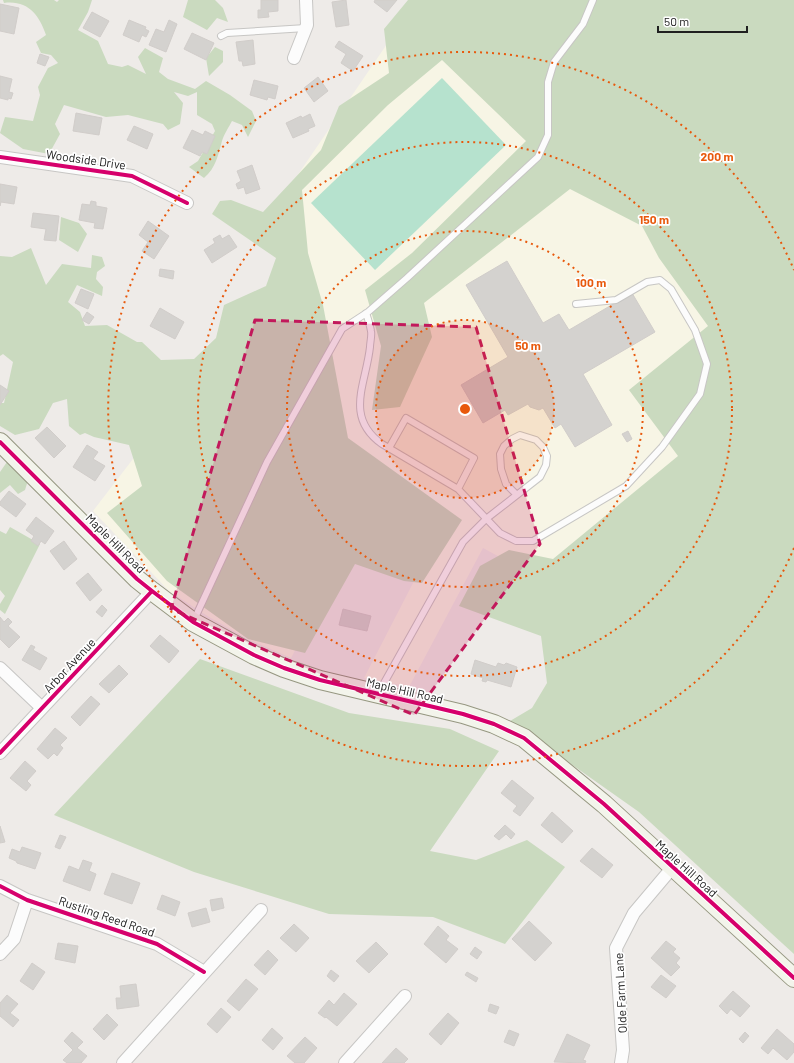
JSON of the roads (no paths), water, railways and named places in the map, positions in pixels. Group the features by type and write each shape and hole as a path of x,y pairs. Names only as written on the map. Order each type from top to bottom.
{"street":[{"path":"294,58 307,25 306,0"},
{"name":"Woodside Drive","path":"0,157 132,176 187,203"},
{"name":"Maple Hill Road","path":"0,442 137,579 193,622 254,655 284,668 320,680 463,714 494,724 524,738 604,804 672,868 794,978"},
{"name":"Arbor Avenue","path":"0,753 152,591"},
{"path":"0,668 42,708"},
{"name":"Olde Farm Lane","path":"621,1063 623,1050 616,948 634,913 672,868"},
{"name":"Rustling Reed Road","path":"0,886 27,900 157,944 204,972"},
{"path":"0,954 14,939 27,900"},
{"path":"122,1063 261,910"},
{"path":"345,1063 405,996"}],"lane":[{"path":"193,622 271,455 342,329 366,313 407,278 538,157 548,135 548,82 554,62 583,24 593,0"},
{"path":"221,36 227,33 306,28"},
{"path":"366,313 371,332 369,359 360,393 361,419 372,437 458,489 500,533 516,541 533,541 626,486 662,447 700,394 707,364 695,330 671,289 660,280 647,282 616,300 576,304"},
{"path":"389,448 406,418 474,458 458,489"},
{"path":"379,693 463,542 486,519 540,478 546,465 547,456 543,447 536,440 520,436 512,438 504,446 500,454 501,469 506,484 516,495"}]}
